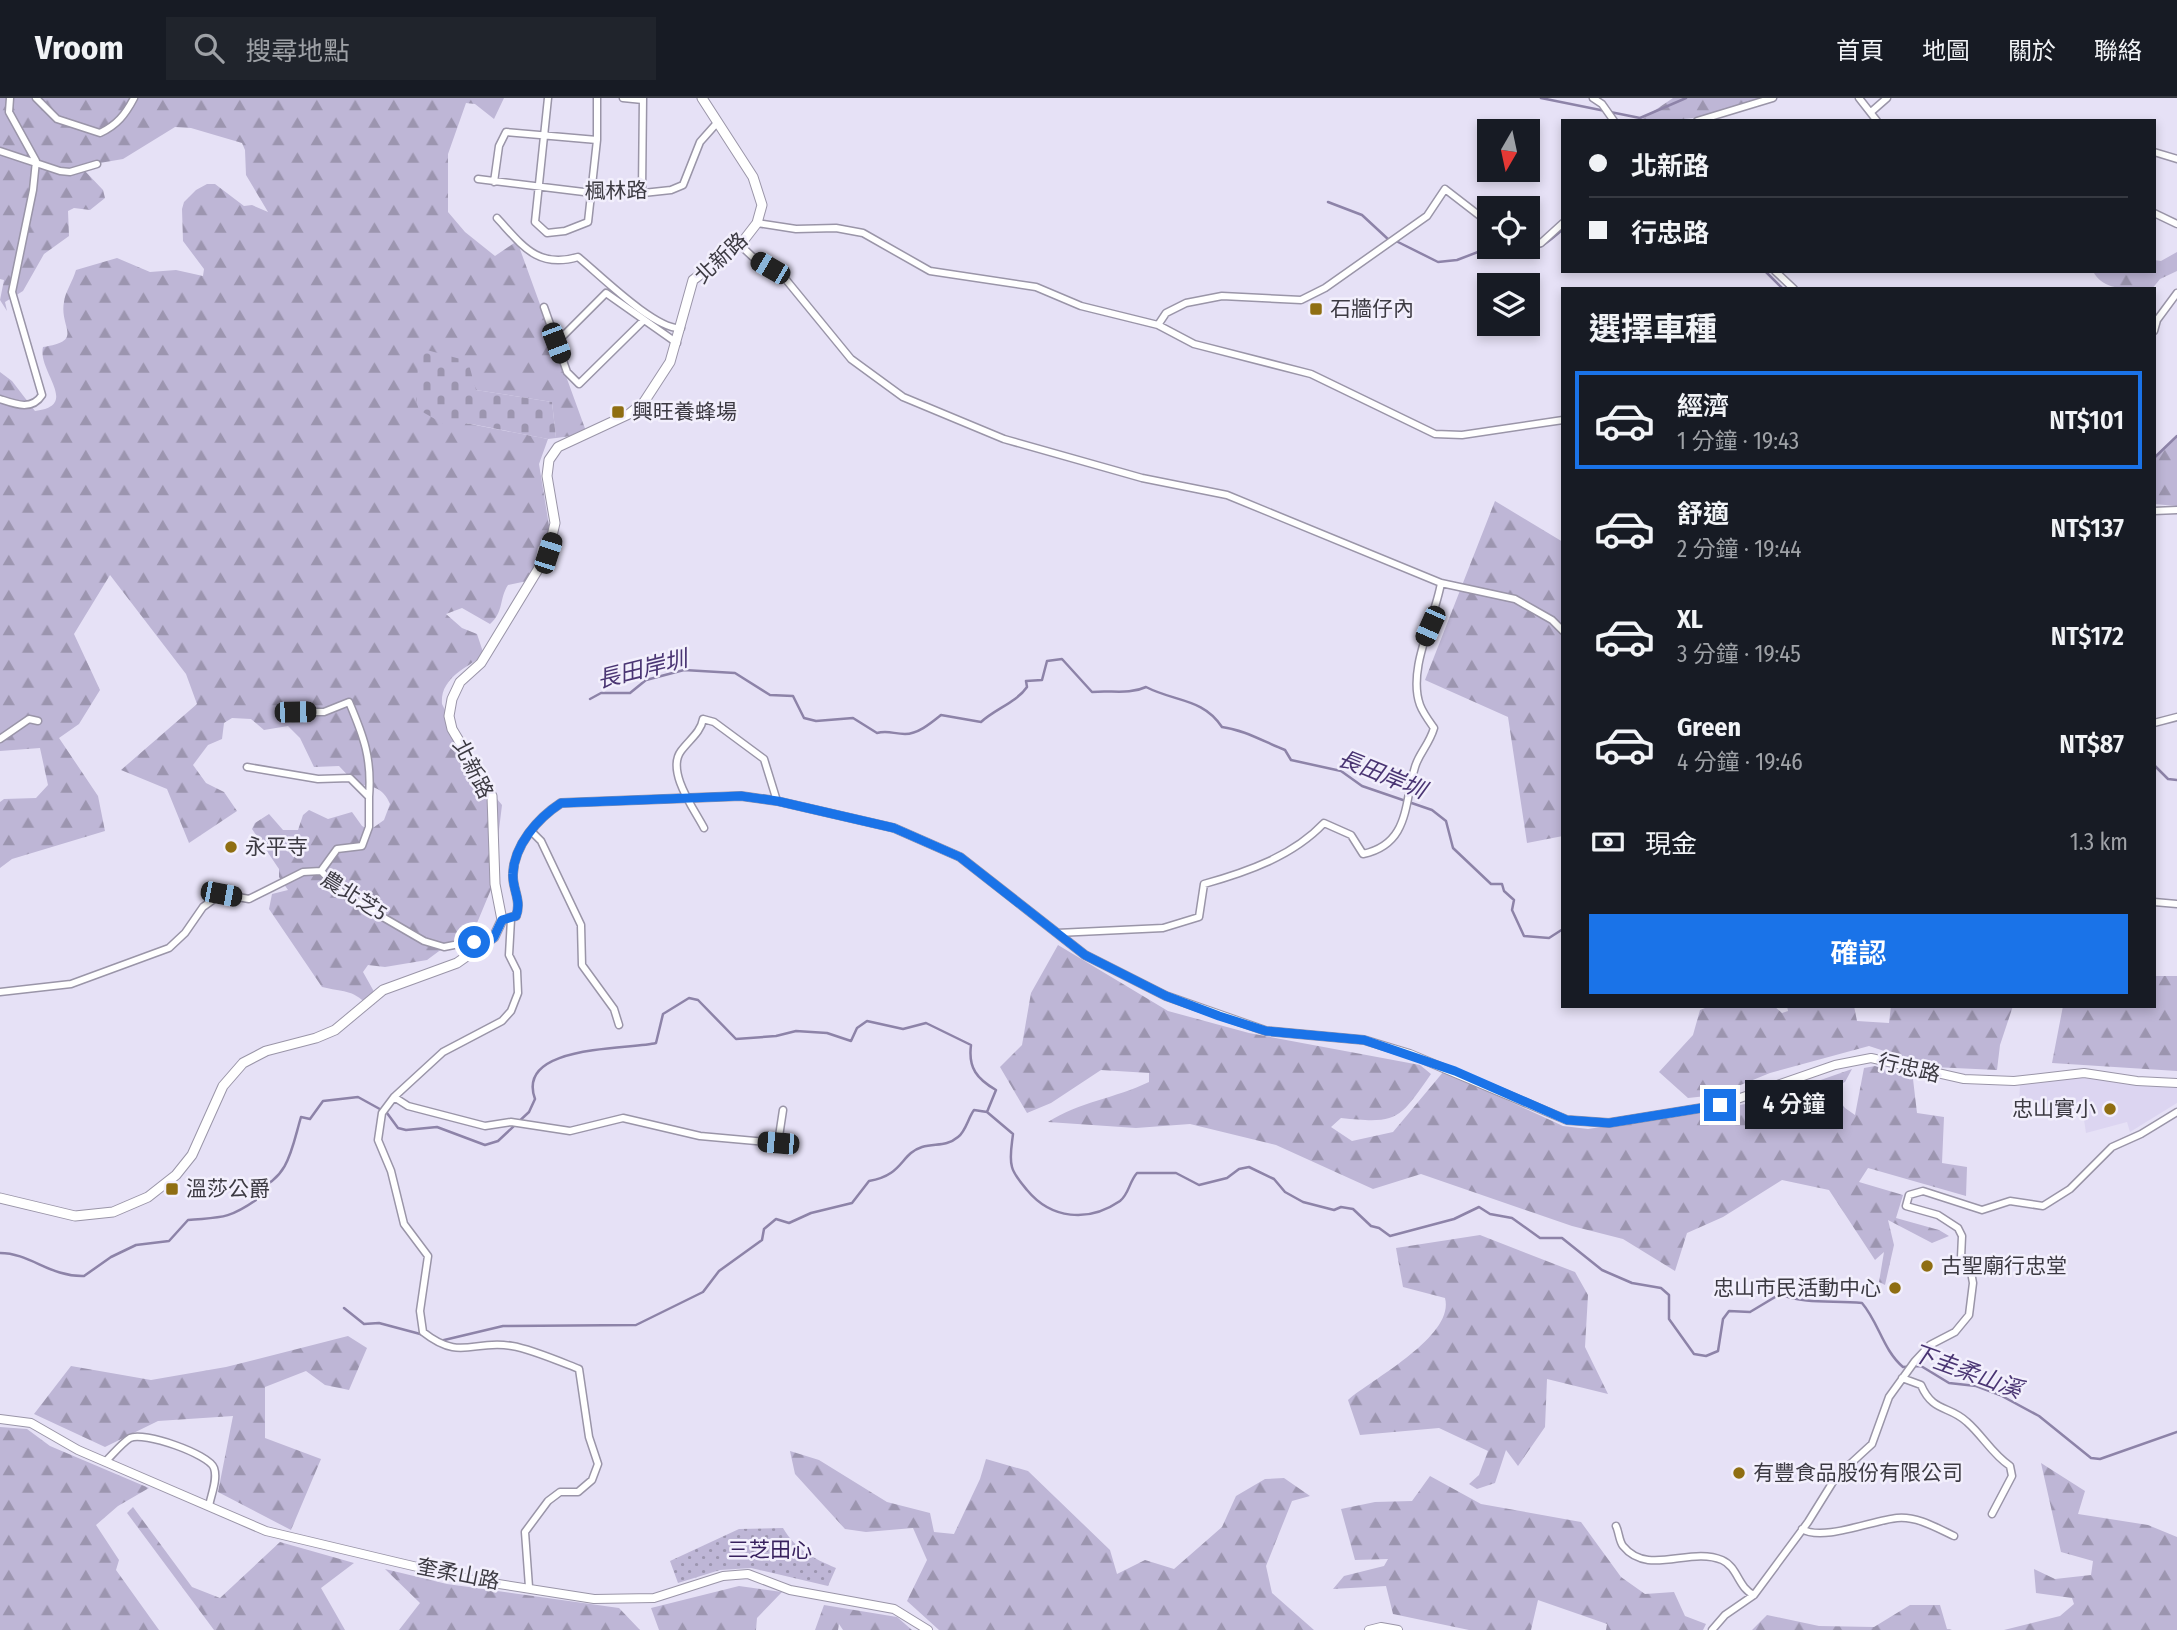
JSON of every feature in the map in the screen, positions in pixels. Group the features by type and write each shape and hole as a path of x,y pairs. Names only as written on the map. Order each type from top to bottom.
{"main road":[{"name":"北新路","path":"507,919 495,884 492,796 452,729 449,716 452,699 460,682 481,663 548,553 555,523 547,476 549,460 558,447 629,414 644,402 670,362 681,328 684,303 693,280 740,245 757,223 762,205 753,177 716,124 702,98"},
{"path":"0,1198 75,1216 113,1212 148,1197 176,1175 192,1155 223,1086 243,1063 265,1051 316,1038 335,1030 383,990 457,963 494,937 507,919"}],"street":[{"path":"0,398 16,405 30,405 38,402 42,395 12,292 33,190 36,161 35,154 9,112 10,98"},
{"path":"36,98 57,119 100,133 113,127 125,115 134,98"},
{"path":"548,98 534,222 547,233 565,231 587,222 597,140 597,98"},
{"path":"623,98 643,99 642,191"},
{"path":"1593,98 1602,104 1613,119"},
{"path":"1704,119 1773,98"},
{"path":"1859,98 1876,119"},
{"path":"1871,112 1887,98"},
{"name":"楓林路","path":"478,179 592,193 634,194 642,191 671,190 683,185 700,142 716,124"},
{"path":"494,182 499,146 506,132 597,140"},
{"path":"0,151 70,172 97,164"},
{"path":"2156,153 2177,159"},
{"path":"1158,325 1167,313 1186,303 1222,296 1301,300 1325,288 1427,216 1445,189 1477,214"},
{"path":"2156,214 2177,224"},
{"path":"497,218 528,251 544,259 562,261 578,257 647,314 675,329 681,328"},
{"path":"757,223 796,229 836,228 863,233 930,271 1036,287 1081,306 1158,325 1194,344 1311,374 1434,434 1462,435 1561,420"},
{"path":"1540,243 1561,225"},
{"path":"740,245 756,260 783,275 851,359 903,397 1004,439 1142,478 1227,495 1441,583 1515,599 1552,620 1561,629"},
{"path":"1777,273 1792,287"},
{"path":"556,343 606,293 677,343"},
{"path":"2156,324 2177,293"},
{"path":"544,307 567,372 579,384 645,320"},
{"path":"2156,511 2177,510"},
{"path":"1057,933 1163,928 1199,917 1205,884 1253,870 1302,842 1324,823 1351,835 1363,854 1379,850 1404,820 1416,764 1429,746 1434,728 1419,704 1417,680 1423,642 1437,611 1441,583"},
{"path":"292,710 324,712 349,702 365,741 371,769 369,827 362,846 337,849 321,871"},
{"path":"2156,723 2177,718"},
{"path":"0,739 29,719 38,721"},
{"path":"704,828 685,799 677,766 679,754 701,727 703,719 714,722 764,759 777,801"},
{"path":"247,767 318,779 350,778 369,797"},
{"name":"行忠路","path":"507,919 516,916 520,906 512,875 517,854 542,815 561,803 741,796 777,801 894,828 960,857 1085,955 1143,984 1219,1016 1266,1031 1364,1040 1455,1071 1567,1120 1609,1123 1720,1105 1835,1065 1871,1058 1964,1079 2014,1081 2084,1073 2137,1082 2177,1083"},
{"path":"531,831 541,841 581,925 582,965 614,1009 619,1025"},
{"name":"農北芝5","path":"0,992 71,984 169,948 185,933 204,907 221,894 249,899 303,872 321,871 343,894 424,941 444,947 474,942 486,944"},
{"path":"2156,902 2177,904"},
{"path":"507,919 509,955 517,971 518,993 511,1011 502,1021 443,1052 394,1097 382,1113 379,1140 394,1181 404,1224 428,1256 420,1311 423,1332 438,1344 455,1349 511,1345 579,1369 583,1381 589,1437 598,1464 592,1480 578,1492 560,1492 548,1501 525,1532 529,1587"},
{"path":"394,1097 408,1106 485,1126 510,1122 570,1131 623,1118 699,1136 778,1143 783,1110"},
{"path":"1712,1630 1725,1615 1754,1595 1836,1477 1872,1444 1889,1397 1915,1361 1930,1345 1964,1324 1975,1294 1971,1272 1961,1258 1962,1236 1958,1227 1938,1215 1906,1206 1909,1195 1923,1191 1982,1210 2010,1201 2043,1206 2070,1189 2112,1147 2141,1134 2177,1112"},
{"path":"1904,1375 1921,1385 1928,1400 1936,1406 1965,1419 1990,1449 2010,1466 2012,1476 1992,1514"},
{"name":"奎柔山路","path":"0,1419 31,1423 72,1447 265,1531 473,1580 529,1587 594,1600 654,1598 723,1576 748,1574 790,1590 894,1609 928,1630"},
{"path":"106,1461 131,1437 145,1435 204,1457 214,1465 216,1474 209,1506"},
{"path":"1802,1529 1811,1533 1830,1531 1899,1517 1914,1519 1954,1536"},
{"path":"1616,1526 1624,1548 1646,1562 1706,1555 1720,1559 1733,1568 1747,1592 1754,1595"},
{"path":"1369,1630 1398,1630"}],"shaded area":[{"name":"忠山實小","path":"2083,1078 2177,1088 2177,1103 2130,1132 2127,1122 2086,1133 2083,1113 2019,1105 2020,1084"}],"green space":[{"path":"0,98 504,98 494,119 475,104 466,103 448,154 448,212 465,232 495,256 517,241 587,434 556,438 552,402 476,390 465,423 548,439 539,464 551,538 538,547 532,580 508,585 497,615 490,624 462,608 446,614 462,628 477,634 484,655 450,680 442,695 442,704 478,776 502,805 492,887 477,923 427,960 385,967 368,965 363,972 377,997 374,1005 367,1005 352,994 322,987 269,909 272,894 288,890 279,877 279,869 252,829 255,823 269,814 283,830 298,830 303,815 309,810 328,819 352,812 362,826 370,830 384,820 390,804 387,798 376,788 356,784 339,766 314,767 300,738 288,726 264,730 251,719 232,718 224,723 222,739 208,745 193,765 206,783 224,792 237,811 189,843 167,789 121,770 197,704 186,674 110,575 74,634 100,690 79,724 59,738 98,796 105,831 12,859 0,868 0,802 4,799 36,798 48,785 40,748 0,751 0,372 12,381 35,411 48,408 55,402 56,395 43,356 43,347 56,344 67,337 64,302 76,270 117,258 150,272 176,270 203,276 204,269 183,241 182,209 184,202 196,190 207,184 215,184 244,206 252,205 268,212 246,175 245,150 242,143 191,128 175,127 123,159 88,165 85,171 103,190 105,198 90,210 74,208 68,211 69,236 44,254 23,291 5,302 7,311 0,300 4,280 0,279"},
{"path":"1673,98 1763,98 1720,114 1686,119 1642,119"},
{"path":"2177,252 2177,271 2160,279 2154,287 2115,287 2104,283 2094,273 2156,273 2156,260 2161,261"},
{"path":"419,348 468,361 476,390 552,402 556,438 548,439 466,423 458,432 419,410 416,400"},
{"path":"2177,435 2177,506 2156,504 2156,455"},
{"path":"1495,501 1561,541 1561,836 1527,843 1508,717 1425,680"},
{"path":"1058,945 1168,1011 1249,1033 1420,1065 1431,1074 1411,1101 1395,1116 1375,1120 1341,1118 1331,1127 1352,1141 1393,1132 1444,1071 1563,1126 1588,1129 1758,1102 1852,1069 1845,1082 1831,1089 1845,1108 1855,1115 1864,1068 1875,1066 1913,1079 1917,1113 1944,1117 1942,1163 1967,1167 1966,1196 1868,1168 1859,1182 1903,1195 1896,1218 1939,1230 1949,1236 1932,1243 1888,1220 1894,1245 1885,1285 1879,1282 1884,1252 1875,1260 1829,1190 1782,1180 1723,1217 1687,1233 1675,1271 1623,1239 1572,1226 1421,1174 1373,1189 1276,1145 1190,1124 1136,1128 1048,1122 1072,1110 1149,1082 1149,1073 1101,1070 1051,1103 1027,1113 1000,1067 1022,1045 1031,993"},
{"path":"2156,976 2177,976 2177,1071 2052,1063 2063,1008 2156,1008"},
{"path":"1776,1008 1782,1013 1788,1011 1787,1008 1854,1008 1857,1021 1889,1023 1891,1008 2012,1008 2000,1045 1997,1070 1933,1067 1869,1046 1770,1073 1716,1095 1688,1098 1659,1072 1693,1035 1700,1010"},
{"path":"1480,1235 1575,1272 1588,1295 1585,1347 1608,1394 1547,1379 1545,1427 1518,1466 1506,1450 1495,1483 1477,1489 1469,1484 1479,1475 1488,1451 1439,1428 1360,1435 1348,1400 1426,1341 1438,1327 1445,1312 1445,1298 1403,1287 1396,1248"},
{"path":"348,1336 367,1348 349,1390 325,1385 306,1371 265,1387 265,1438 321,1459 291,1530 218,1492 233,1416 158,1421 105,1447 34,1414 71,1366 151,1380 226,1367"},
{"path":"0,1427 27,1429 50,1446 149,1488 118,1506 96,1525 119,1560 116,1570 159,1630 0,1630"},
{"path":"790,1451 819,1460 887,1502 930,1513 934,1532 954,1534 980,1479 986,1459 1028,1471 1110,1550 1117,1574 1145,1560 1174,1569 1222,1527 1236,1496 1265,1479 1284,1478 1310,1496 1292,1501 1266,1566 1272,1593 1314,1630 939,1630 907,1601 927,1560 913,1528 866,1532 845,1529 795,1474"},
{"path":"2041,1463 2085,1491 2078,1514 2148,1525 2177,1537 2177,1630 2004,1630 2060,1616 2074,1604 2072,1598 2036,1593 2034,1569 2055,1579 2091,1575 2093,1561 2061,1552"},
{"path":"1430,1476 1481,1504 1581,1522 1621,1577 1645,1594 1674,1592 1685,1616 1706,1624 1703,1630 1606,1630 1607,1624 1538,1600 1531,1630 1469,1630 1393,1614 1386,1586 1333,1589 1344,1576 1384,1566 1388,1559 1355,1560 1341,1509 1375,1502 1412,1501"},
{"path":"133,1507 192,1587 220,1598 280,1542 354,1563 321,1588 345,1630 214,1630 127,1513"},
{"name":"三芝田心","path":"783,1528 806,1552 836,1568 828,1586 751,1568 720,1570 678,1583 670,1561 739,1529"},
{"path":"385,1569 447,1584 619,1608 640,1630 399,1630 420,1603"},
{"path":"739,1586 782,1592 757,1618 756,1630 659,1630 651,1608"},
{"path":"824,1605 897,1617 912,1630 843,1630 839,1624 838,1630 815,1630"},
{"path":"1910,1605 1940,1605 1947,1629 1952,1630 1752,1630 1767,1615 1819,1626 1874,1627"}],"waterway":[{"path":"1541,98 1640,118 1686,98"},
{"path":"1328,202 1362,215 1389,240"},
{"path":"1540,247 1561,231"},
{"path":"1396,241 1438,262 1457,260 1477,252"},
{"path":"1767,273 1781,287"},
{"path":"2156,456 2177,436"},
{"name":"長田岸圳","path":"590,699 601,693 630,693 646,680 684,670 735,673 770,695 793,696 804,718 816,721 853,718 877,733 910,734 929,725 941,715 981,722 1023,692 1027,687 1026,681 1042,680 1047,661 1062,659 1092,692 1126,692 1146,687 1197,706 1222,727 1247,733 1285,750 1291,760 1341,771 1362,786 1432,810 1446,821 1453,848 1491,884 1502,884 1504,891 1514,900 1512,910 1524,936 1549,938 1561,930"},
{"name":"長田岸圳","path":"2156,767 2168,779 2177,780"},
{"name":"下圭柔山溪","path":"0,1253 21,1257 61,1273 84,1276 111,1257 136,1245 169,1241 188,1220 223,1216 238,1211 256,1200 256,1189 276,1178 288,1161 301,1117 310,1119 323,1101 358,1097 387,1113 398,1128 406,1130 437,1127 485,1145 498,1141 529,1112 535,1099 533,1081 542,1068 557,1059 577,1053 656,1043 663,1014 689,998 698,1000 736,1039 776,1036 796,1031 827,1033 851,1041 857,1028 867,1021 903,1029 926,1023 971,1045 971,1060 975,1072 996,1090 987,1112 1013,1134 1011,1159 1014,1173 1037,1200 1059,1212 1083,1215 1108,1208 1123,1198 1137,1173 1176,1173 1199,1185 1227,1178 1239,1169 1249,1167 1274,1179 1285,1192 1303,1202 1334,1210 1341,1207 1353,1209 1371,1226 1390,1236 1454,1219 1479,1207 1490,1214 1512,1218 1540,1238 1562,1238 1602,1270 1632,1283 1661,1288 1669,1295 1669,1319 1694,1354 1706,1356 1718,1351 1723,1319 1729,1311 1750,1312 1780,1294 1810,1301 1862,1303 1891,1353 1903,1367 1921,1366 1949,1383 1976,1386 2000,1395 2039,1416 2091,1458 2100,1459 2177,1432"},
{"path":"440,1341 503,1326 636,1325 703,1292 719,1271 762,1240 764,1229 776,1219 789,1223 811,1213 852,1203 869,1181 889,1174 915,1150 945,1144 958,1137 974,1110 987,1112"},
{"path":"344,1308 364,1324 379,1323 424,1335"}],"place":[{"name":"石牆仔內","path":"1316,309"},
{"name":"興旺養蜂場","path":"618,412"},
{"name":"永平寺","path":"231,847"},
{"name":"忠山實小","path":"2110,1109"},
{"name":"溫莎公爵","path":"172,1189"},
{"name":"古聖廟行忠堂","path":"1927,1266"},
{"name":"忠山市民活動中心","path":"1895,1288"},
{"name":"有豐食品股份有限公司","path":"1739,1473"}],"route":[{"path":"474,942 486,944 494,937 502,920 516,916 520,906 512,875 517,854 542,815 561,803 741,796 777,801 894,828 960,857 1085,955 1166,996 1266,1031 1364,1040 1455,1071 1567,1120 1609,1123 1663,1112 1720,1105"}]}
